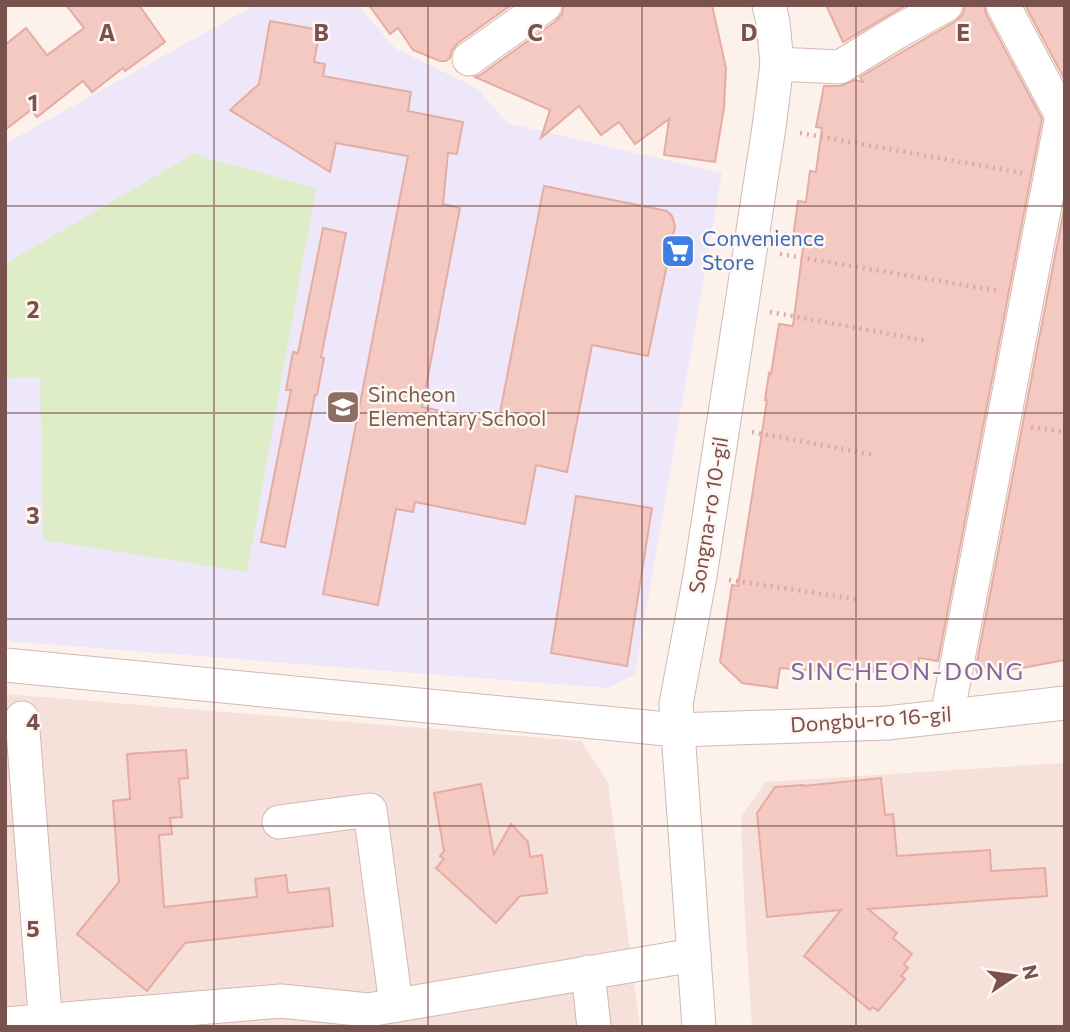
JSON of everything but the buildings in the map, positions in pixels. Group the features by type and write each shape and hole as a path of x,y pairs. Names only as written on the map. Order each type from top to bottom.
{"street":[{"path":"469,59 545,5"},
{"name":"Songna-ro 10-gil","path":"699,1027 676,704 700,576 769,127 777,64 769,5"},
{"path":"777,64 839,67 946,5"},
{"path":"947,716 1062,116 1003,5"},
{"name":"Dongbu-ro 16-gil","path":"5,665 677,730 887,723 1065,703"},
{"path":"22,718 46,1024"},
{"path":"279,822 370,810 396,1005"},
{"path":"5,1024 263,1015 281,1001 368,1010 694,955"},
{"path":"588,972 594,1027"}],"path":[{"path":"769,127 1050,178"},
{"path":"751,250 1027,295"},
{"path":"742,307 928,341"},
{"path":"723,426 874,455"},
{"path":"700,576 857,599"}],"shaded area":[{"name":"Sincheon Elementary School","path":"255,5 358,5 395,48 478,89 507,123 722,173 635,674 607,688 5,641 5,144"},
{"path":"5,694 581,741 608,783 640,1027 5,1027"},
{"path":"1065,763 1065,1027 752,1027 741,817 765,782"}],"green space":[{"path":"193,154 316,188 247,572 43,540 40,377 5,378 5,264"}],"place":[{"name":"Convenience Store","path":"678,251"},
{"name":"Sincheon Elementary School","path":"343,407"}],"district":[{"name":"SINCHEON-DONG","path":"908,672"}]}
